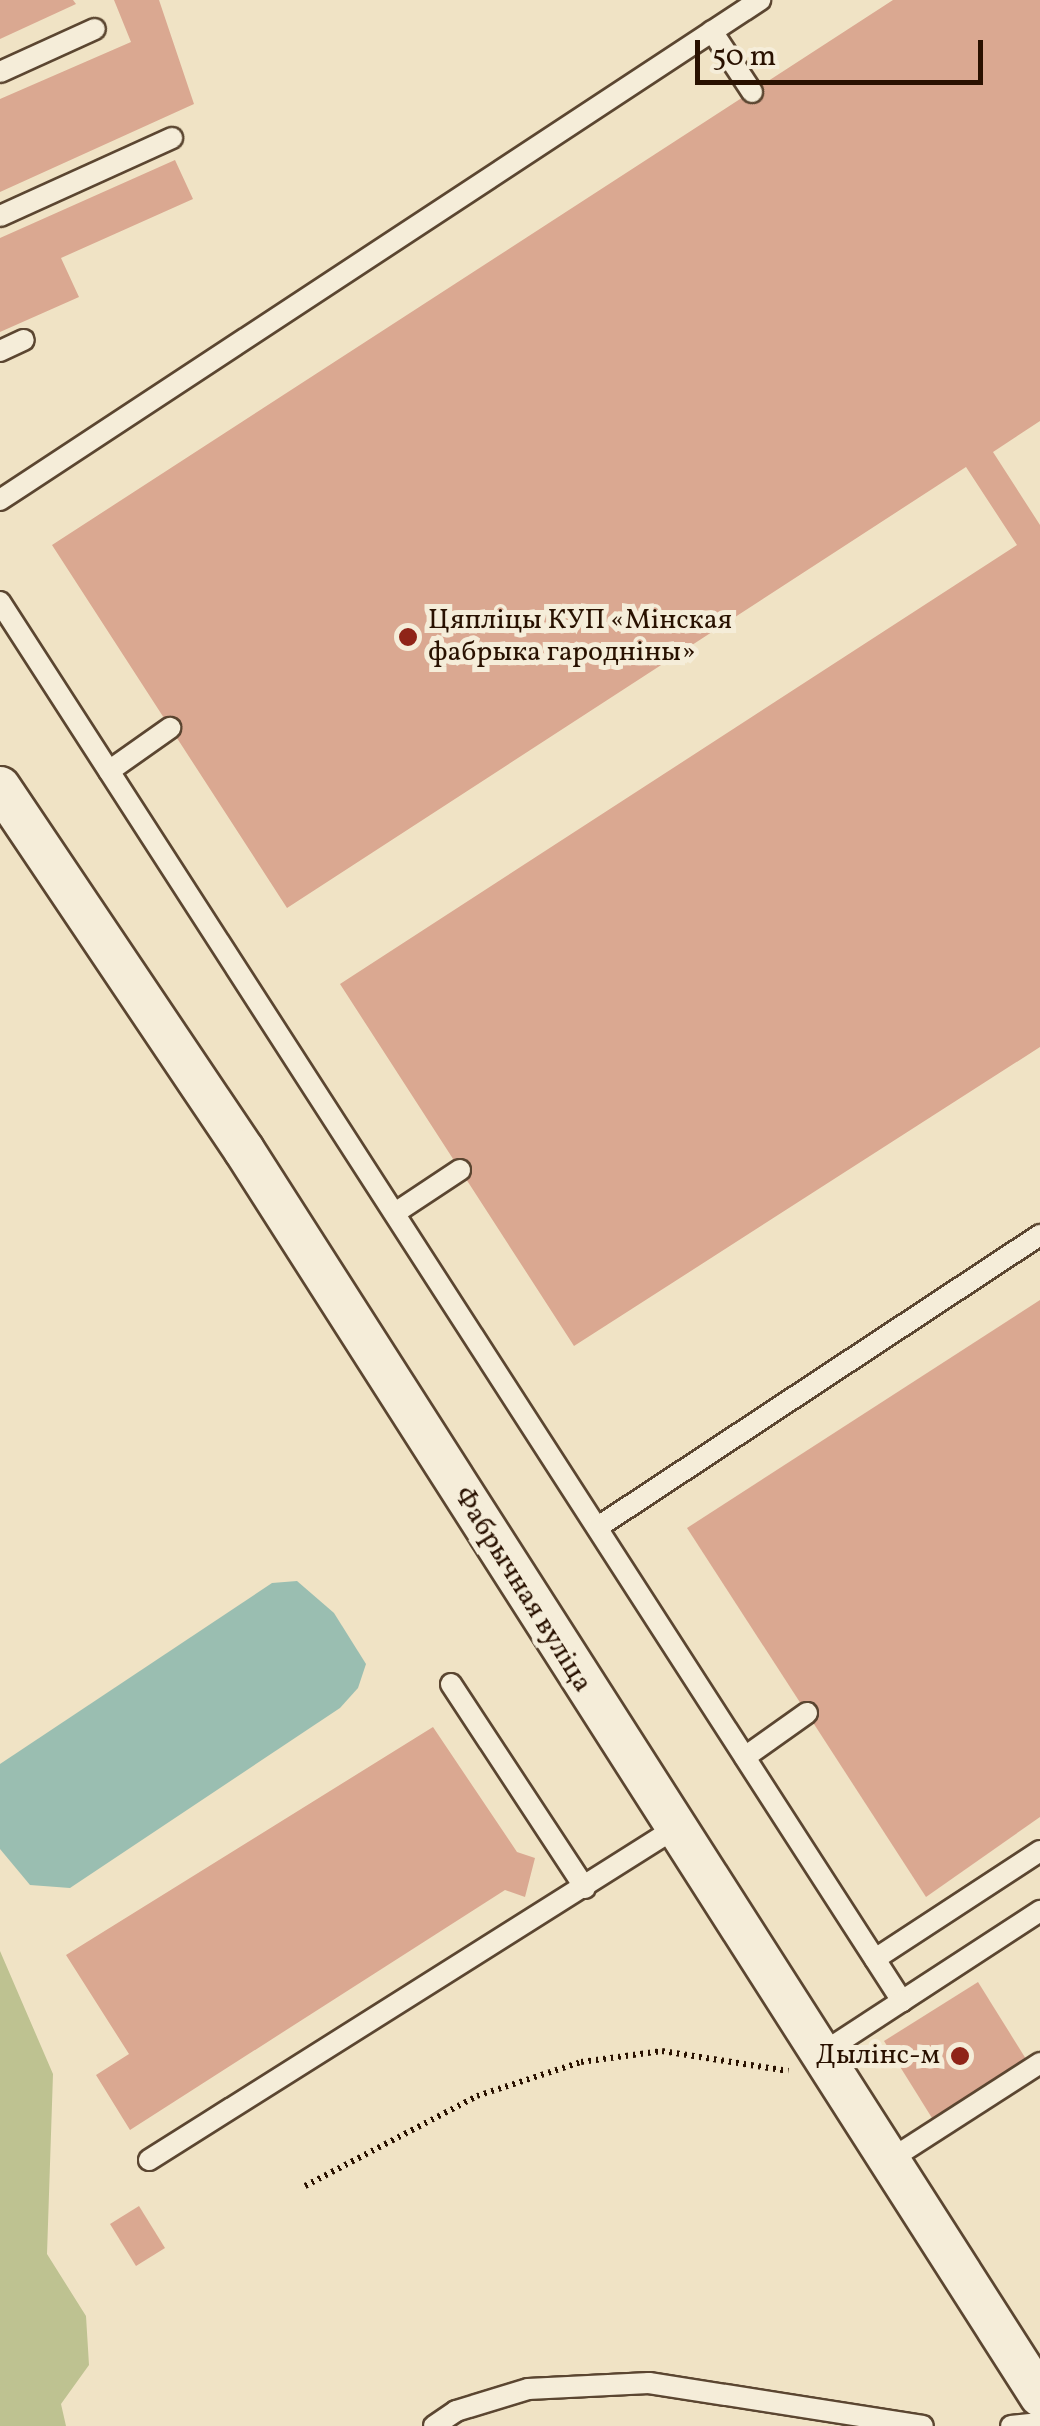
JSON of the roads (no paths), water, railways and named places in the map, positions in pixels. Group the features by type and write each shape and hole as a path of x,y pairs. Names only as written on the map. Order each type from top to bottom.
{"street":[{"name":"Фабрычная вуліца","path":"0,788 244,1150 1040,2396"}],"lane":[{"path":"0,500 760,0"},
{"path":"0,72 94,29"},
{"path":"712,31 752,92"},
{"path":"0,216 172,138"},
{"path":"0,351 24,340"},
{"path":"0,602 902,2001"},
{"path":"109,771 170,728"},
{"path":"395,1213 460,1170"},
{"path":"598,1527 1040,1236"},
{"path":"452,1684 585,1888"},
{"path":"746,1757 807,1713"},
{"path":"149,2160 585,1888 674,1828"},
{"path":"876,1959 1040,1851"},
{"path":"832,2070 902,2001 1040,1911"},
{"path":"888,2161 1040,2063"},
{"path":"434,2426 456,2411 528,2389 649,2382 923,2426"},
{"path":"1010,2426 1040,2422"}],"water":[{"path":"297,1581 334,1613 366,1664 358,1688 340,1708 70,1888 30,1885 0,1849 0,1764 272,1583"}],"place":[{"name":"Цяпліцы КУП «Мінская фабрыка гародніны»","path":"408,637"},
{"name":"Дылінс-м","path":"960,2056"}]}
